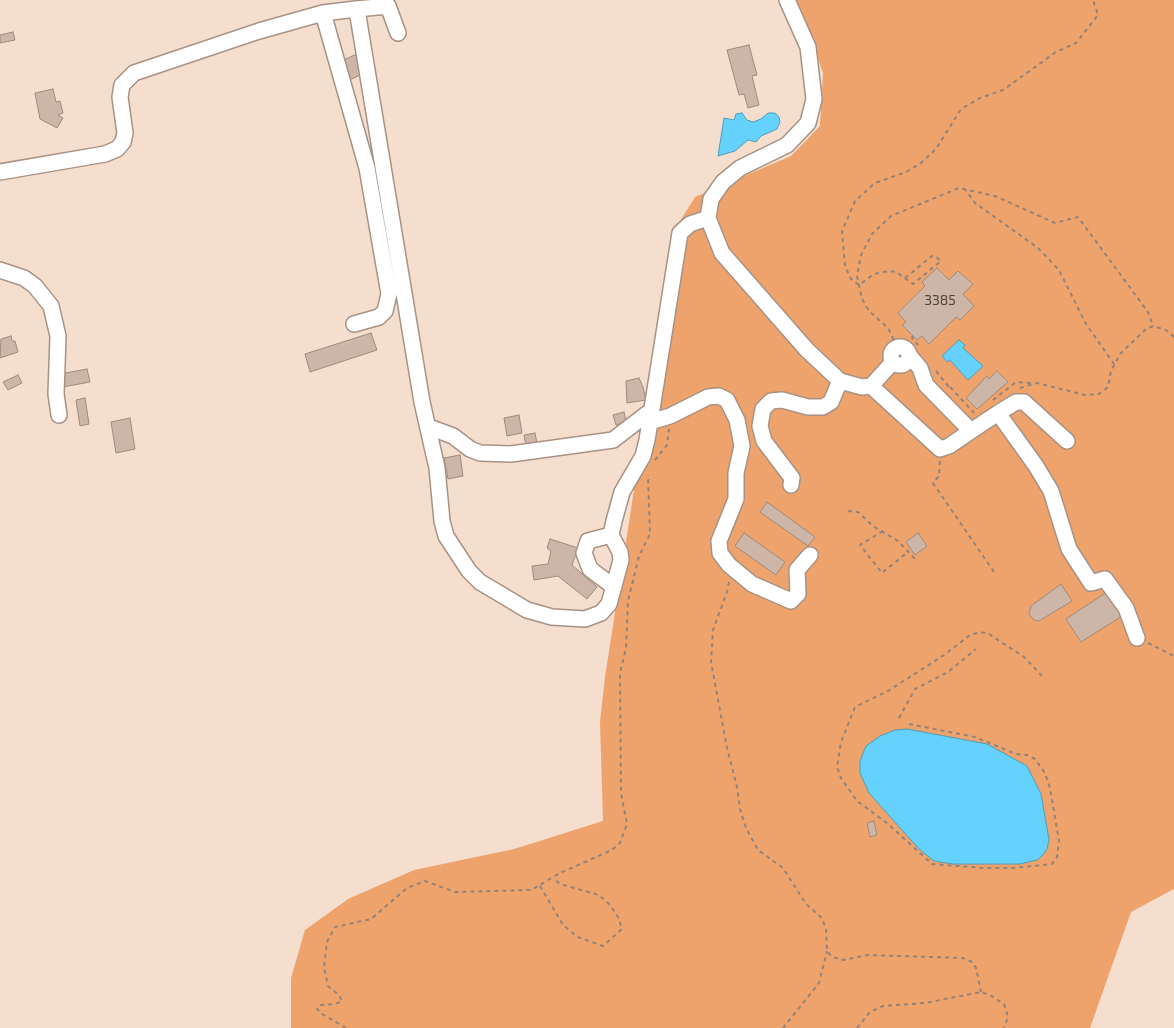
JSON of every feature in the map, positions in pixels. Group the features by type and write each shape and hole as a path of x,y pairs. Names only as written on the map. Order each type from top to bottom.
{"street":[{"path":"787,0 808,47 814,99 808,123 787,145 740,168 723,182 711,199 708,218 722,253 807,350 840,381 862,387 871,386 893,362 891,355 903,351 920,368 926,385 971,431"},
{"path":"0,172 104,154 116,149 123,142 126,133 120,97 122,86 134,73 250,34 323,13 388,6 398,33"},
{"path":"356,9 364,45 422,402 437,468 442,520 446,536 469,571 480,582 527,610 569,619 585,619 601,613 609,604 621,560 620,552 611,536 616,508 622,492 643,456 680,233 690,224 708,218"},
{"path":"323,13 372,190 390,294 385,310 379,317 354,324"},
{"path":"345,88 369,80"},
{"path":"0,270 24,278 35,286 51,306 58,336 56,368 59,415"},
{"path":"791,485 792,478 764,441 760,426 762,409 771,401 782,400 808,407 823,408 831,402 840,381"},
{"path":"871,386 940,449 949,446 971,431 995,407 1015,402 1024,402 1030,406 1067,441"},
{"path":"429,427 453,436 470,449 480,453 511,454 612,440 651,416 667,417 708,397 719,396 727,400 735,413 742,446 736,473 737,490 718,541 720,553 729,565 752,584 791,600 798,594 797,570 810,555"},
{"path":"995,407 1051,491 1069,549 1091,583 1105,579 1126,608 1137,638"},
{"path":"611,536 588,541 584,553 590,569 614,587"}],"path":[{"path":"859,285 851,279 847,271 842,244 842,231 855,201 875,183 906,172 921,164 936,149 961,109 971,102 1003,90 1056,52 1076,43 1098,16 1093,0"},
{"path":"964,188 975,203 1038,248 1059,270 1086,324 1114,364"},
{"path":"903,351 888,328 866,307 857,272 861,255 872,234 885,220 950,191 964,188 995,196 1055,223 1078,217 1148,312 1153,326"},
{"path":"859,285 879,273 896,272 913,284 917,283 941,261 936,256 932,256 905,278"},
{"path":"1153,326 1166,330 1174,337"},
{"path":"995,407 1016,382 1085,395 1099,394 1108,387 1114,364 1131,342 1153,326"},
{"path":"1015,402 1020,389 1034,384"},
{"path":"950,388 976,416"},
{"path":"651,464 668,442 667,417"},
{"path":"940,449 939,476 933,483 996,576"},
{"path":"346,1028 317,1009 320,1005 335,1004 342,1001 340,995 328,986 325,972 325,948 335,927 371,919 400,892 421,882 430,881 455,892 488,890 520,892 540,886 616,847 628,824 621,793 620,673 626,648 628,601 639,556 650,534 648,470"},
{"path":"848,511 858,512 873,526 898,541 915,559"},
{"path":"882,531 860,545 882,573 909,551"},
{"path":"729,565 729,586 715,623 710,655 740,809 746,828 758,850 783,868 806,904 822,918 826,929 827,951 819,983 783,1028"},
{"path":"909,724 976,737 1016,754 1035,759 1045,773 1050,788 1059,840 1057,857 1052,864 1013,868 958,868 932,864 919,855 887,823 857,801 841,778 837,767 841,742 851,712 857,705 888,692 944,655 970,634 980,632 989,634 1024,657 1045,679"},
{"path":"1137,638 1174,656"},
{"path":"899,718 915,690 948,672 976,649"},
{"path":"540,886 563,925 578,937 602,946 622,929 610,905 599,895 560,884 553,878"},
{"path":"827,951 832,957 843,960 874,955 963,958 972,962 976,968 981,992"},
{"path":"857,1028 870,1012 883,1006 925,1003 981,992 990,995 1004,1004 1008,1017 1004,1028"}],"shaded area":[{"path":"791,0 1174,0 1174,889 1131,912 1090,1028 291,1028 291,978 305,930 348,899 414,870 514,849 603,821 600,722 605,677 649,393 648,379 664,314 673,249 680,221 695,197 791,156 820,126 823,73 810,35"}],"water":[{"path":"742,113 747,120 753,122 761,119 768,113 775,113 779,117 780,122 777,129 761,136 756,142 748,140 735,151 718,156 724,118 734,120 736,114"},
{"path":"959,340 965,345 963,348 983,366 968,380 950,360 947,362 942,356"},
{"path":"907,729 987,744 1027,766 1041,794 1049,840 1047,849 1042,856 1037,860 1020,864 953,864 934,861 919,849 869,793 860,773 860,761 866,746 880,736 895,730"}],"building":[{"path":"13,32 15,40 0,43 0,35"},
{"path":"749,45 757,75 752,76 759,105 748,108 744,94 739,95 727,50"},
{"path":"357,54 363,74 349,80 341,61"},
{"path":"53,89 56,102 60,101 63,113 58,115 63,118 57,128 40,119 35,93"},
{"path":"937,268 949,280 958,271 973,284 963,294 974,306 960,320 956,317 929,344 922,336 917,340 902,325 906,322 898,313 925,286 922,282"},
{"path":"371,333 377,350 310,372 305,354"},
{"path":"11,336 12,341 15,341 18,352 0,358 1,339"},
{"path":"87,369 90,382 63,387 60,374"},
{"path":"997,371 1008,382 977,409 966,398 987,376 989,379"},
{"path":"18,375 22,383 8,390 3,382"},
{"path":"639,378 646,400 627,403 626,381"},
{"path":"85,398 89,424 80,426 76,400"},
{"path":"624,412 626,421 616,425 613,415"},
{"path":"519,415 522,433 507,436 504,418"},
{"path":"130,418 135,449 116,453 111,422"},
{"path":"535,433 537,443 526,445 524,435"},
{"path":"460,455 463,476 448,479 444,458"},
{"path":"767,502 815,537 808,546 760,512"},
{"path":"744,533 785,562 776,575 735,546"},
{"path":"918,533 927,546 915,555 906,542"},
{"path":"550,539 578,548 572,565 597,587 587,599 558,576 534,580 532,566 548,564 551,551 547,548"},
{"path":"1061,584 1072,601 1039,621 1034,620 1029,614 1031,606"},
{"path":"1107,592 1122,616 1081,642 1066,619"},
{"path":"874,821 877,835 870,837 867,823"}]}
